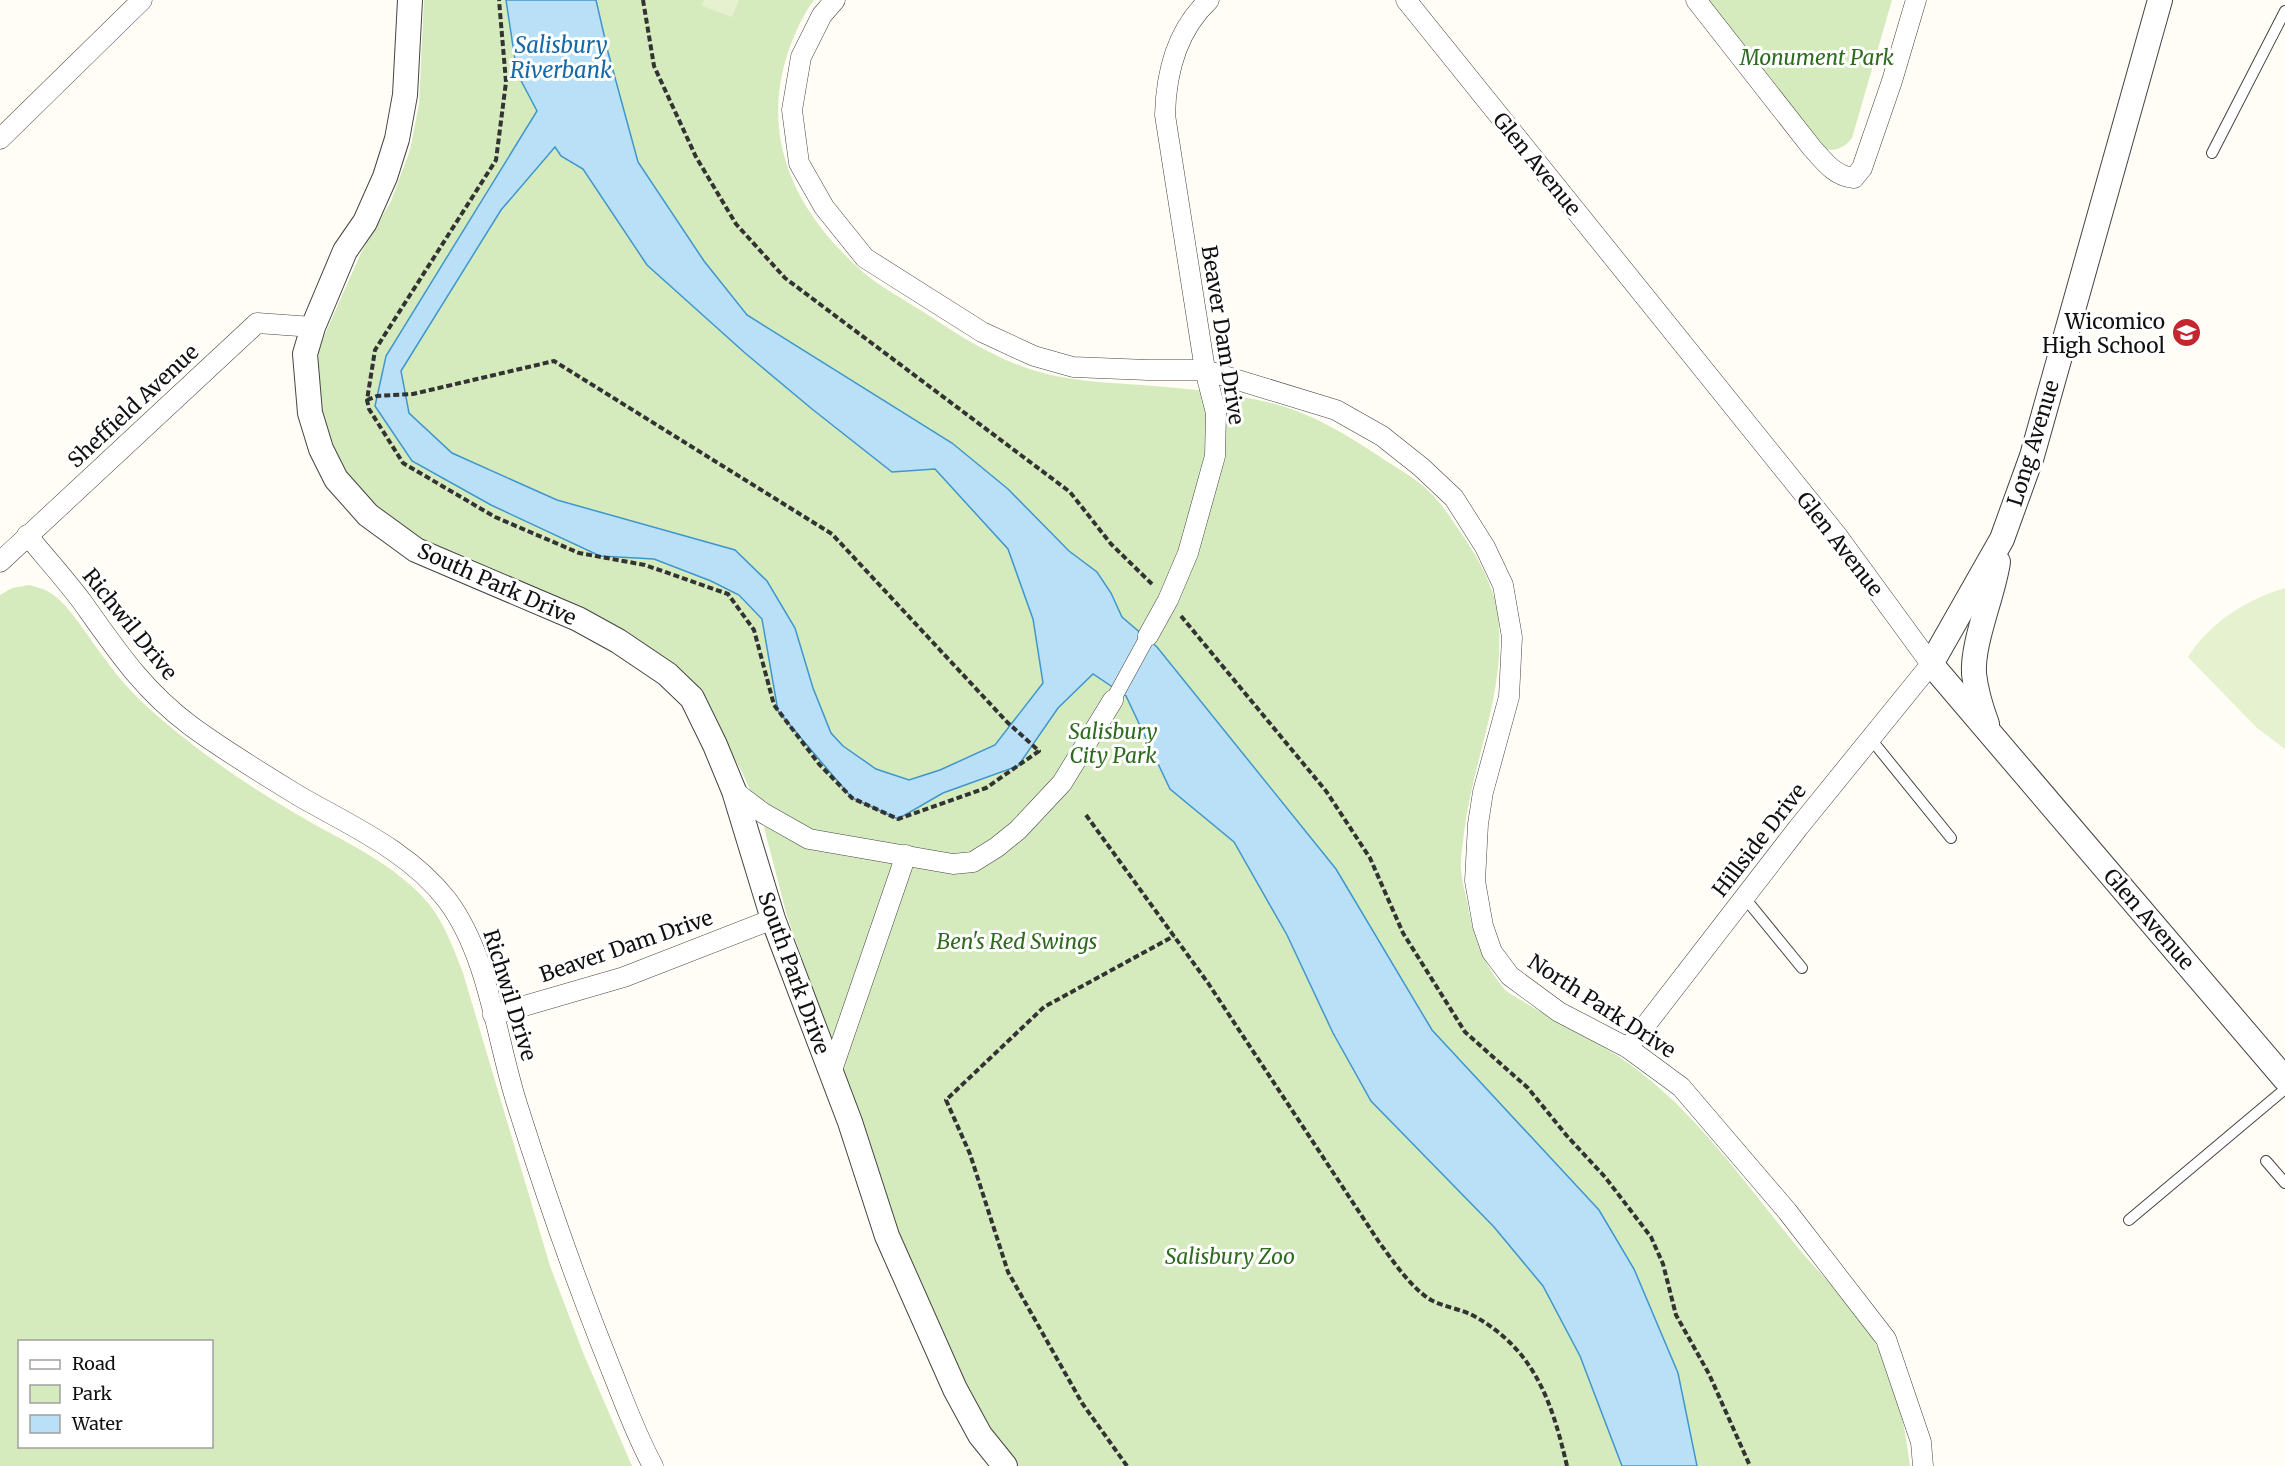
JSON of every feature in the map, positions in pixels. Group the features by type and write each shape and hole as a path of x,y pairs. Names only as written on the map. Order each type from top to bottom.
{"street":[{"name":"South Park Drive","path":"410,0 405,95 398,139 385,177 365,222 345,250 305,354 310,413 321,449 336,479 368,515 416,550 578,620 618,641 667,674 692,698 716,745 734,791 773,919 850,1122 887,1236 935,1347 980,1435 1005,1466"},
{"name":"North Park Drive","path":"835,0 822,15 801,57 792,110 799,162 824,207 865,258 982,332 1034,356 1073,367 1205,370 1336,410 1382,436 1421,466 1454,498 1485,547 1503,585 1512,637 1509,697 1483,792 1478,824 1475,881 1483,926 1492,951 1510,976 1559,1012 1628,1048 1681,1087 1787,1211 1886,1339 1921,1442 1923,1466"},
{"name":"Beaver Dam Drive","path":"734,791 763,813 809,838 953,864 973,862 1018,830 1062,783 1113,700 1168,600 1188,553 1215,456 1216,413 1205,370 1165,116 1166,85 1181,38 1209,0"},
{"name":"Glen Avenue","path":"1406,0 1836,534 1931,664 2285,1079"},
{"path":"1696,0 1812,148 1831,169 1844,177 1854,178 1862,168 1892,81 1916,0"},
{"name":"Long Avenue","path":"1931,664 2002,539 2032,456 2160,0"},
{"path":"0,139 130,4"},
{"name":"Sheffield Avenue","path":"0,562 257,323 314,327"},
{"name":"Richwil Drive","path":"27,535 81,601 140,681 167,706 191,726 297,795 377,839 427,877 447,901 463,926 478,958 516,1102 584,1302 653,1466"},
{"path":"1991,733 1979,702 1974,672 1982,629 1996,577 2002,539"},
{"name":"Hillside Drive","path":"1628,1048 1744,897 1931,664"},
{"name":"South Park Drive","path":"831,1073 906,855"},
{"name":"Beaver Dam Drive","path":"493,1015 624,977 773,919"}],"lane":[{"path":"2212,153 2285,12"},
{"path":"1870,738 1952,838"},
{"path":"1744,897 1802,968"},
{"path":"2129,1220 2285,1089"},
{"path":"2266,1161 2285,1183"}],"path":[{"path":"367,400 377,396 413,394 554,361 832,534 1007,722 1039,751 986,788 898,819 852,798 819,764 774,705 754,630 728,594 645,565 579,553 495,517 403,463 369,409 367,400 375,350 496,160 506,82 499,0"},
{"path":"643,0 654,66 696,157 736,224 785,278 1070,492 1111,544 1168,600 1326,791 1370,858 1403,933 1465,1032 1528,1088 1567,1137 1605,1177 1651,1237 1664,1264 1676,1315 1709,1374 1750,1466"},
{"path":"1086,816 1208,983 1379,1242 1404,1275 1430,1299 1473,1316 1498,1333 1520,1354 1537,1375 1550,1405 1567,1466"},
{"path":"1127,1466 1082,1403 1008,1272 970,1154 946,1100 1044,1007 1174,936"}],"green space":[{"name":"Salisbury City Park","path":"424,0 814,0 793,38 780,85 778,116 782,145 790,174 803,201 840,250 864,273 960,335 1021,366 1075,379 1207,391 1289,408 1342,433 1428,490 1454,522 1474,553 1488,580 1497,609 1499,638 1494,694 1468,805 1461,860 1462,880 1471,923 1482,954 1506,991 1601,1045 1631,1065 1678,1106 1721,1152 1799,1249 1843,1298 1872,1338 1886,1366 1896,1394 1910,1466 1013,1466 990,1432 923,1300 787,916 761,816 743,774 700,696 416,542 361,493 333,454 323,423 316,370 320,345 361,253 391,201 410,150 419,104"},
{"path":"704,0 739,0 732,17 702,6"},
{"name":"Monument Park","path":"1700,0 1892,0 1852,138 1837,149 1819,148"},
{"path":"29,585 53,595 69,610 126,685 177,732 257,790 385,865 416,890 435,912 449,937 463,973 550,1266 584,1355 632,1466 0,1466 0,595 12,588"},
{"path":"2285,588 2285,749 2257,728 2188,657 2207,633 2230,614 2257,599"}],"water":[{"name":"Salisbury Riverbank","path":"506,0 596,0 638,162 704,261 747,315 952,443 1008,489 1069,551 1097,572 1111,593 1122,617 1157,647 1336,869 1432,1030 1599,1210 1634,1269 1678,1373 1697,1466 1622,1466 1580,1356 1543,1286 1494,1227 1371,1101 1333,1033 1287,935 1234,842 1170,789 1126,696 1093,674 1058,708 1018,766 943,793 898,819 852,798 778,711 762,619 739,595 711,581 654,559 600,556 491,505 412,461 375,406 386,356 537,111 517,73","holes":["555,147 561,156 583,169 647,265 745,353 892,472 935,469 1008,549 1033,619 1043,683 995,745 940,770 909,780 876,769 843,746 831,733 813,688 795,628 767,581 735,550 557,500 452,453 409,413 401,371 501,210"]}],"place":[{"name":"Wicomico High School","path":"2186,333"}],"park label":[{"name":"Ben's Red Swings","path":"1017,941"},
{"name":"Salisbury Zoo","path":"1230,1256"}]}
